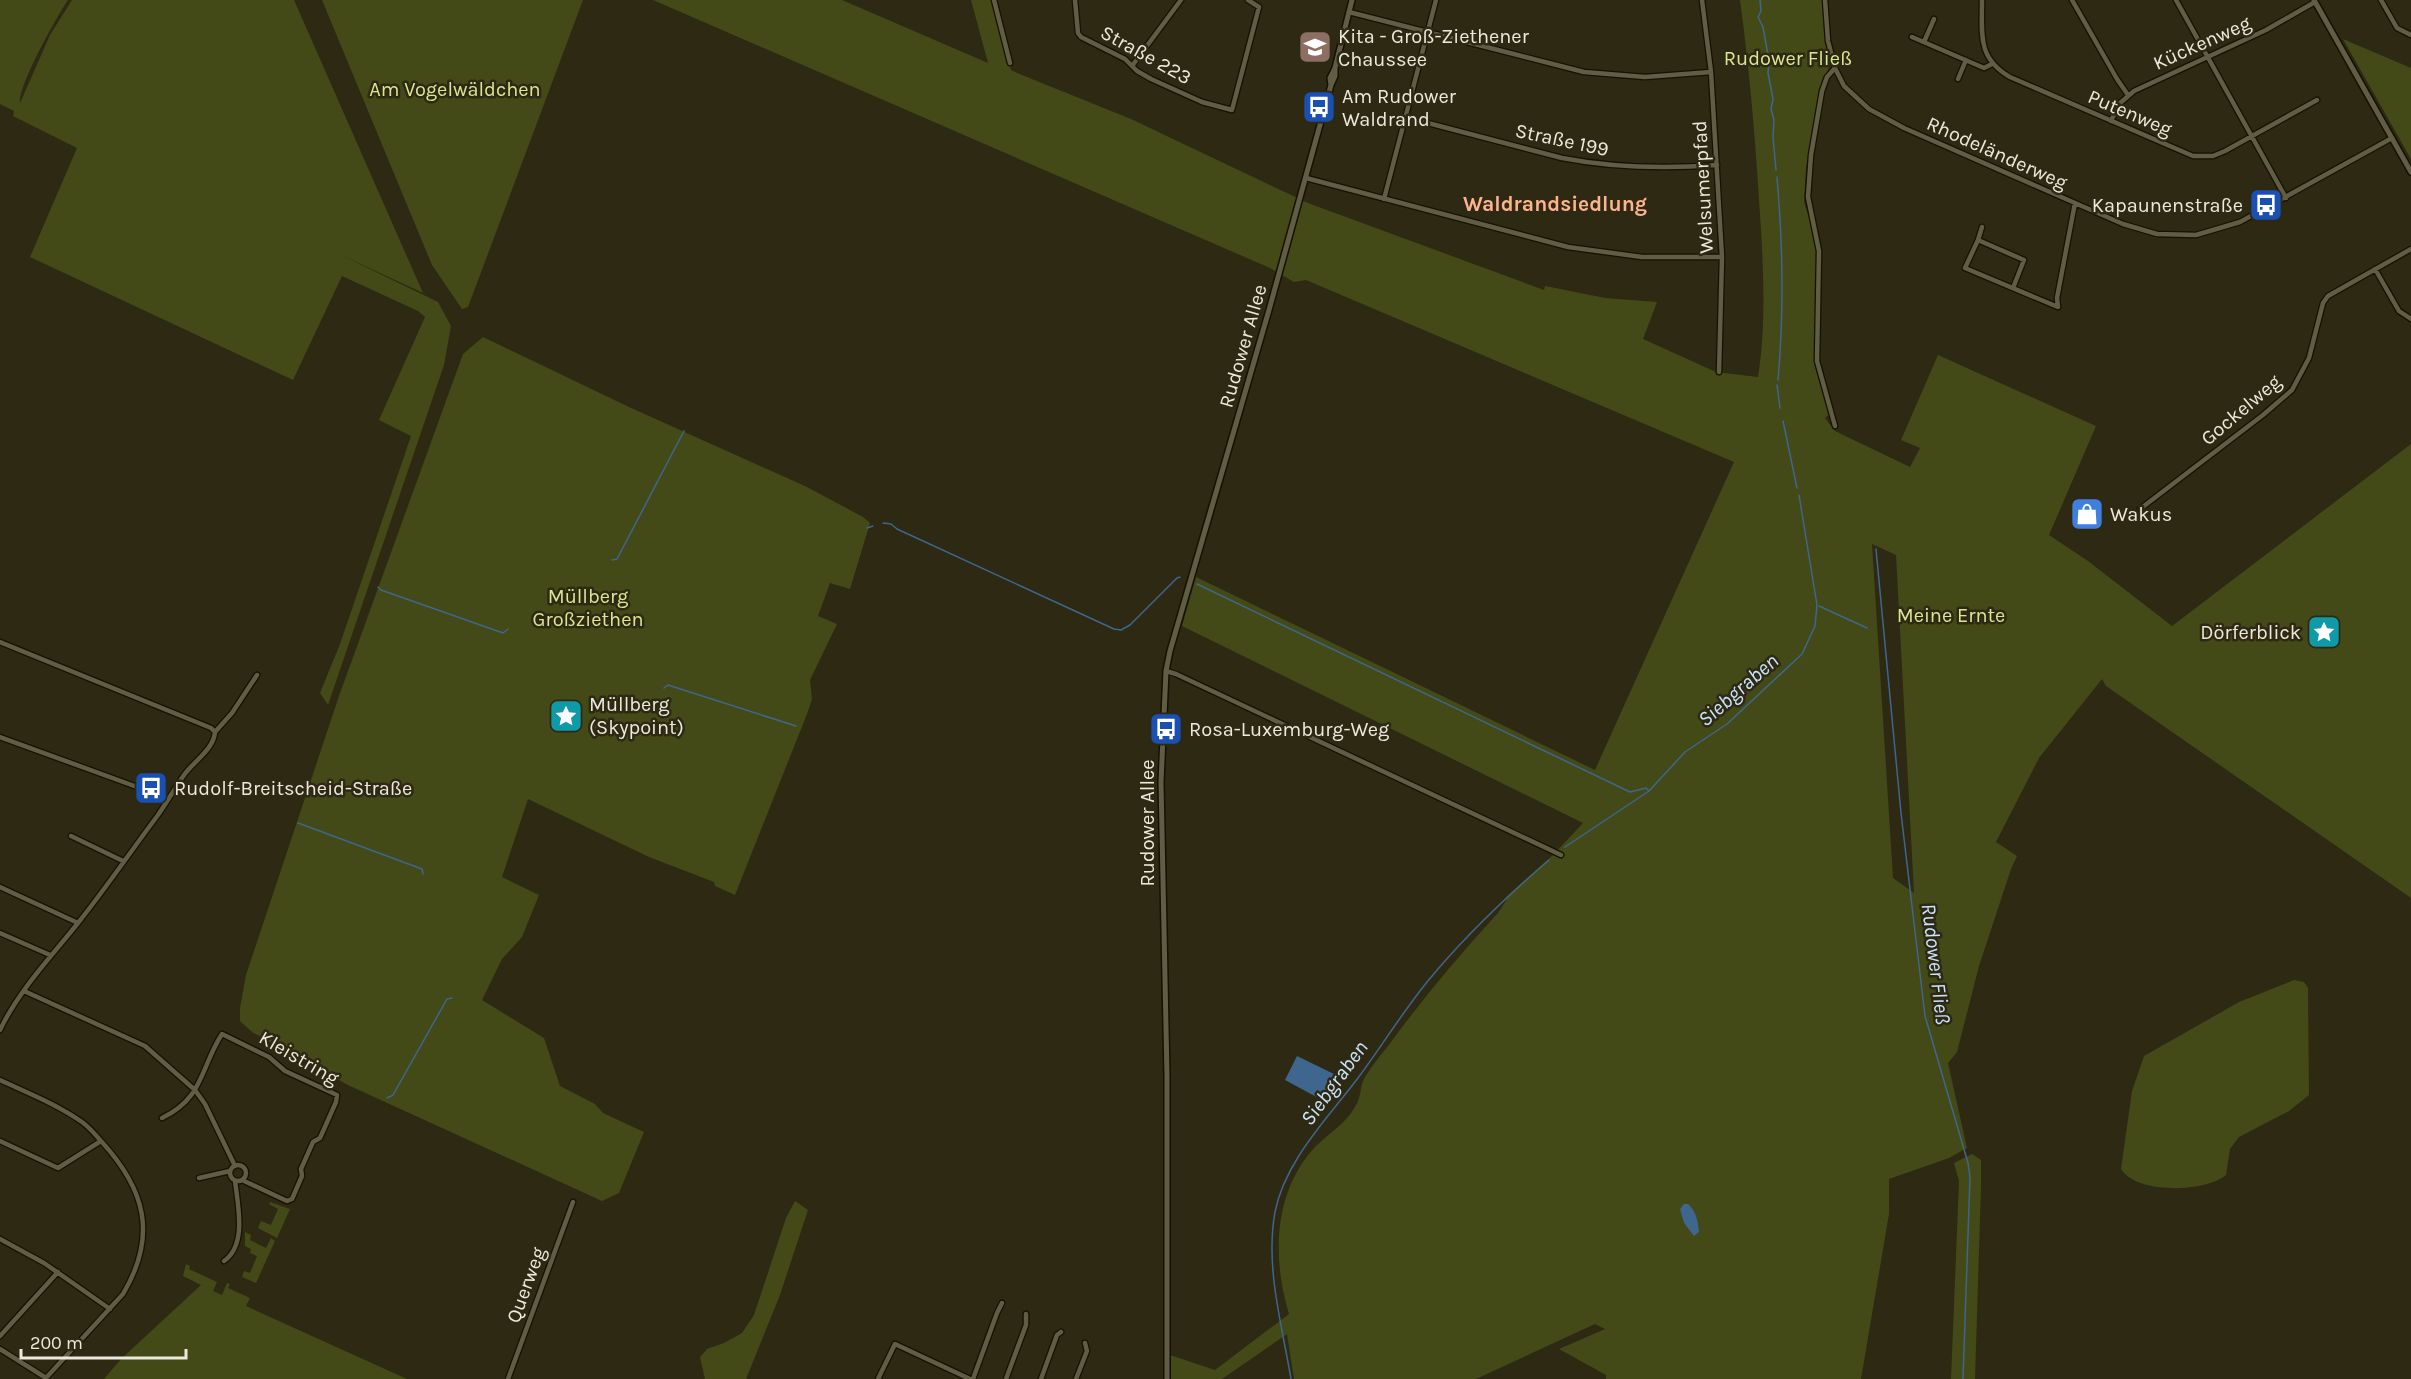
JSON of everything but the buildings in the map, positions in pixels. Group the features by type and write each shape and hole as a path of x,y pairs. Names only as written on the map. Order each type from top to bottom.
{"street":[{"path":"994,0 1010,63"},
{"name":"Straße 223","path":"1075,0 1078,33 1081,37 1125,59 1137,71 1170,88 1202,102 1232,110 1259,7 1248,0"},
{"path":"1132,66 1181,0"},
{"name":"Rudower Allee","path":"1167,1379 1167,1076 1161,792 1166,671 1335,76 1352,0"},
{"path":"1384,199 1436,0"},
{"name":"Welsumerpfad","path":"1702,0 1711,72 1722,257 1719,372"},
{"name":"Rhodeländerweg","path":"1825,0 1828,41 1835,68 1853,95 1884,119 2134,228 2157,234 2184,236 2220,229 2240,222 2392,138"},
{"path":"1912,37 1984,68 1992,64 1986,54 1982,39 1982,0"},
{"path":"2072,0 2128,95"},
{"path":"2176,0 2286,198"},
{"path":"2381,0 2397,28 2411,35"},
{"path":"2315,1 2411,172"},
{"name":"Kückenweg","path":"2110,120 2119,104 2128,95 2145,85 2266,30 2315,1"},
{"path":"1349,12 1592,74 1645,77 1711,72"},
{"path":"1924,42 1934,19"},
{"path":"1958,79 1966,60"},
{"name":"Putenweg","path":"1992,64 2010,77 2193,156 2202,157 2213,156 2225,151 2317,100"},
{"path":"1834,426 1817,361 1819,251 1808,188 1822,91 1827,77 1835,68"},
{"name":"Straße 199","path":"1406,117 1586,163 1630,168 1717,165"},
{"path":"1306,178 1562,246 1596,252 1660,258 1722,257"},
{"path":"1982,227 1965,268 2058,307 2057,298 2075,203"},
{"path":"1978,240 2024,260 2013,288"},
{"name":"Gockelweg","path":"2140,509 2286,396 2297,382 2309,358 2325,299 2411,249"},
{"path":"2375,269 2399,311 2411,319"},
{"path":"0,642 195,721 215,732"},
{"path":"1166,671 1561,855"},
{"path":"1,1027 50,955 78,923 164,806 165,801 205,751 215,737 215,732 232,713 257,675"},
{"path":"0,737 159,795 165,801"},
{"path":"71,836 123,861"},
{"path":"0,888 78,923"},
{"path":"0,933 50,955"},
{"path":"24,991 145,1046 195,1090 205,1104 235,1166"},
{"name":"Kleistring","path":"162,1118 174,1112 195,1090 222,1034 270,1057 285,1071 337,1095 320,1138 313,1142 301,1169 302,1176 292,1199 288,1201 242,1180"},
{"path":"0,1080 56,1105 83,1122 113,1152 128,1175 138,1199 143,1223 143,1245 137,1266 124,1292 46,1379 0,1349"},
{"path":"0,1141 58,1168 101,1141"},
{"path":"199,1178 241,1166 246,1176 242,1180 235,1181"},
{"path":"224,1261 233,1255 238,1244 235,1181 230,1171"},
{"name":"Querweg","path":"508,1379 573,1202"},
{"path":"0,1239 58,1272 110,1309"},
{"path":"0,1336 58,1272"},
{"path":"878,1379 895,1344 971,1379 1002,1304"},
{"path":"1006,1379 1026,1325 1026,1314"},
{"path":"1041,1379 1057,1335 1061,1332"},
{"path":"1076,1379 1086,1351 1085,1343"}],"green space":[{"path":"0,0 68,0 31,68 20,103 50,35 72,0 294,0 423,293 339,254 438,302 451,326 444,365 328,705 320,693 340,644 411,436 379,420 425,317 418,311 342,276 293,380 30,257 77,148 13,116 14,111 0,104"},
{"name":"Am Vogelwäldchen","path":"322,0 583,0 468,307 462,309 432,265"},
{"name":"Meine Ernte","path":"653,0 842,0 988,63 971,0 992,0 1011,70 1017,73 1131,119 1308,203 1544,290 1545,286 1605,298 1657,302 1643,339 1716,372 1758,377 1763,334 1762,244 1756,150 1740,0 1822,0 1830,65 1821,86 1806,168 1804,202 1817,242 1815,367 1830,414 1825,418 1835,431 1910,467 1920,448 1901,440 1938,355 2096,426 2049,535 2088,561 2172,626 2411,444 2411,898 2106,686 2102,679 2039,758 1996,842 2017,856 1979,966 1957,1052 1948,1063 1967,1148 1949,1158 1889,1179 1889,1214 1861,1379 1606,1379 1606,1375 1559,1349 1605,1329 1595,1324 1476,1379 1294,1379 1287,1334 1222,1379 1169,1379 1170,1355 1215,1370 1289,1314 1280,1271 1280,1227 1291,1184 1301,1165 1315,1147 1343,1123 1359,1099 1364,1079 1373,1065 1443,976 1498,913 1506,897 1554,854 1583,823 1182,626 1196,577 1595,770 1734,462 1306,280 1294,282 1270,268","holes":["1872,544 1896,555 1914,893 1893,878"]},
{"path":"2343,39 2411,68 2411,159"},
{"name":"Müllberg Großziethen","path":"483,337 629,407 807,487 870,523 850,589 830,583 818,616 837,624 810,680 812,699 807,714 735,895 715,886 714,882 649,857 528,799 502,877 539,895 522,937 502,959 482,1000 544,1038 560,1086 595,1104 603,1113 644,1132 619,1193 602,1201 350,1086 252,1032 240,1021 246,975 339,696 463,354"},
{"path":"2294,980 2304,982 2308,988 2309,1095 2289,1111 2239,1137 2230,1149 2226,1175 2216,1181 2187,1188 2171,1188 2155,1187 2129,1177 2121,1169 2132,1091 2144,1056 2239,1002"},
{"path":"1972,1154 1981,1160 1975,1379 1951,1379 1959,1181 1954,1163"},
{"path":"795,1201 808,1210 780,1295 746,1379 705,1379 700,1357 707,1349 742,1333 754,1315 786,1218"},
{"path":"270,1202 290,1209 277,1238 258,1228 261,1221 271,1225 278,1209 269,1204"},
{"path":"245,1232 251,1235 250,1240 266,1248 271,1238 275,1241 256,1283 242,1277 244,1271 250,1273 257,1256 250,1253 251,1249 245,1246"},
{"path":"186,1264 190,1266 189,1269 217,1282 213,1291 222,1295 227,1283 230,1284 228,1288 250,1298 246,1306 407,1379 104,1379 121,1359 201,1285 183,1276"}],"water":[{"path":"1297,1056 1336,1075 1324,1101 1285,1080"},
{"path":"1684,1204 1691,1207 1696,1216 1699,1232 1694,1236 1684,1223 1680,1209"}],"waterway":[{"name":"Rudower Fließ","path":"1760,0 1761,11 1758,17 1763,27 1773,99 1771,109 1774,120 1776,170"},
{"name":"Rudower Fließ","path":"1777,177 1782,279 1778,380"},
{"name":"Siebgraben","path":"1777,385 1780,408"},
{"name":"Siebgraben","path":"1783,421 1797,488"},
{"path":"612,560 617,559 684,431"},
{"name":"Siebgraben","path":"1565,847 1649,791 1685,752 1727,724 1802,654 1815,626 1817,605 1799,495"},
{"path":"883,523 891,524 897,529 1114,629 1121,630 1130,625 1180,577"},
{"path":"867,528 873,526"},
{"name":"Rudower Fließ","path":"1876,549 1901,813 1925,1016 1968,1163 1970,1177 1963,1379"},
{"path":"1197,584 1630,792 1646,788 1649,791"},
{"path":"378,587 503,633 508,629"},
{"path":"1819,606 1867,628"},
{"path":"664,688 668,685 796,726"},
{"path":"298,823 422,869 423,874"},
{"name":"Siebgraben","path":"1291,1379 1276,1296 1272,1254 1275,1212 1288,1175 1309,1141 1358,1078 1427,982 1485,918 1549,860"},
{"path":"387,1098 393,1095 447,999 452,998"}],"place":[{"name":"Kita - Groß-Ziethener Chaussee","path":"1315,47"},
{"name":"Am Rudower Waldrand","path":"1319,107"},
{"name":"Kapaunenstraße","path":"2266,205"},
{"name":"Wakus","path":"2087,514"},
{"name":"Dörferblick","path":"2324,632"},
{"name":"Müllberg (Skypoint)","path":"566,716"},
{"name":"Rosa-Luxemburg-Weg","path":"1166,729"},
{"name":"Rudolf-Breitscheid-Straße","path":"151,788"}],"district":[{"name":"Waldrandsiedlung","path":"1555,204"}]}
